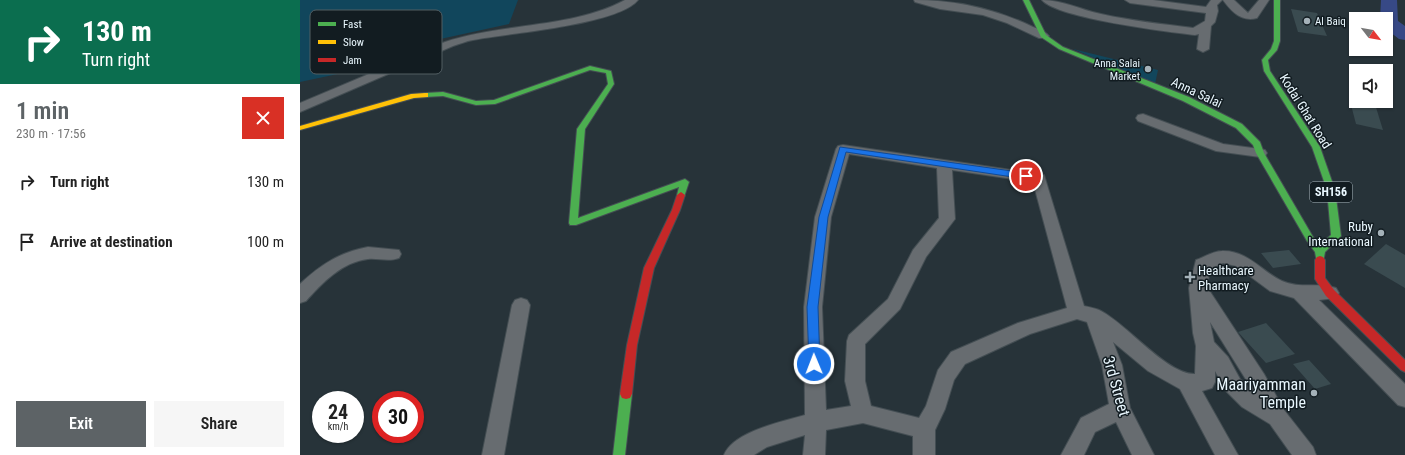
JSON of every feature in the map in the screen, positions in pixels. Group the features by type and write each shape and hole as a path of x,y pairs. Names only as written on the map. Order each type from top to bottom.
{"street":[{"path":"442,47 470,37 583,19 613,11 633,0"},
{"path":"919,0 943,6 978,5 1043,36"},
{"path":"1026,0 1043,36"},
{"path":"1047,0 1065,8 1142,24 1195,32 1210,22 1213,11 1212,4 1217,0"},
{"path":"1130,0 1213,11"},
{"path":"1228,0 1241,16 1247,17 1253,16 1264,0"},
{"name":"Kodai Ghat Road","path":"1277,0 1276,20 1279,39 1275,50 1265,60 1267,71 1316,147 1331,190 1336,236 1320,252"},
{"path":"1203,49 1206,26"},
{"name":"Anna Salai","path":"1043,36 1061,48 1186,99 1239,126 1258,144 1260,153 1310,239 1320,252"},
{"path":"300,128 414,96 443,94 476,103 495,102 590,68 609,72 611,84 581,129 573,223 685,182 676,210 649,268 632,345 619,455"},
{"path":"300,108 379,74"},
{"path":"1143,118 1221,148 1260,153"},
{"path":"814,455 816,422 813,307 823,217 842,149 944,164 947,219 920,254 894,304 856,340 855,381 864,413"},
{"name":"3rd Street","path":"944,164 1039,178 1085,314 1112,365 1120,409 1143,455"},
{"path":"1320,252 1320,279 1330,293 1405,367"},
{"path":"300,296 309,286 340,261 367,253 393,254"},
{"path":"1187,383 1205,382 1206,346 1202,333 1198,288 1202,265 1222,257 1241,261 1276,286 1300,293 1330,293"},
{"path":"1198,288 1278,417 1305,455"},
{"path":"1300,293 1405,398"},
{"path":"493,455 521,305"},
{"path":"924,455 924,429 935,409 945,376 958,358 1025,328 1085,314 1121,336 1155,365 1187,383 1227,455"},
{"path":"1206,346 1221,363 1233,385 1249,400 1278,417"},
{"path":"1072,455 1088,424 1120,409"},
{"path":"735,455 762,438 816,422 864,413 924,429"}],"shaded area":[{"path":"300,0 518,0 509,24 442,39 442,10 310,10 310,74 338,74 300,82"},
{"path":"1073,49 1158,70 1155,84"}],"building":[{"path":"1291,9 1317,13 1327,36 1298,32"},
{"path":"1352,108 1376,108 1383,130 1356,124"},
{"path":"1386,244 1405,255 1405,288 1364,264"},
{"path":"1289,250 1301,264 1273,268 1261,253"},
{"path":"1266,323 1295,354 1266,363 1238,332"},
{"path":"1309,360 1331,384 1315,389 1293,364"}],"waterway":[{"path":"1389,0 1389,23 1405,35"}],"traffic: fast":[{"path":"1026,0 1043,36 1061,48 1186,99 1239,126 1257,144 1260,153 1310,239 1320,251"},
{"path":"1277,0 1277,41 1274,50 1265,60 1267,71 1316,147 1331,190 1336,236 1320,251 1320,260"},
{"path":"425,95 443,94 476,103 495,102 590,68 609,72 611,84 581,129 573,223 685,182 681,195"},
{"path":"619,455 626,394"}],"traffic: slow":[{"path":"300,128 414,96 425,95"}],"traffic: jam":[{"path":"626,394 632,345 649,268 676,210 681,195"},
{"path":"1320,260 1320,279 1330,293 1405,367"}],"place":[{"name":"Al Baiq","path":"1307,21"},
{"name":"Anna Salai Market","path":"1148,69"},
{"name":"Ruby International","path":"1381,233"},
{"name":"Healthcare Pharmacy","path":"1190,277"},
{"name":"Maariyamman Temple","path":"1314,393"}],"route":[{"path":"814,364 813,307 823,217 842,149 1026,176"}]}
